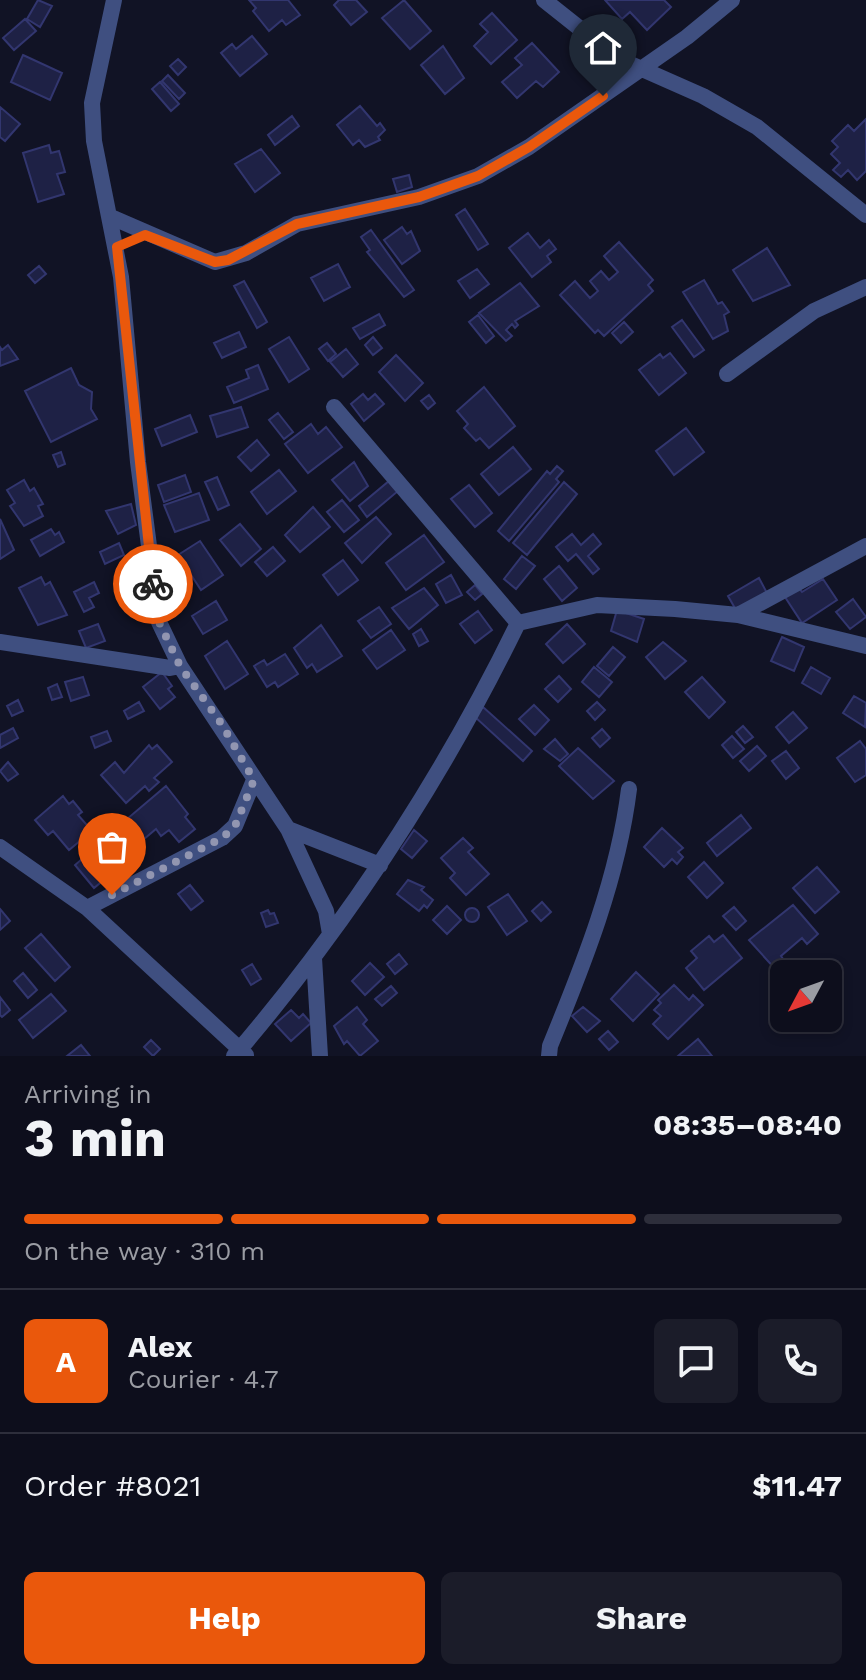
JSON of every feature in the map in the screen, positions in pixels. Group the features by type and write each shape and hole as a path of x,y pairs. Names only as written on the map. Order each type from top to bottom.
{"street":[{"path":"114,0 92,103 94,141 117,247 152,582 159,622 180,666 221,723 254,780 288,829 326,911 330,934"},
{"path":"544,0 636,70 703,96 757,127 866,215"},
{"path":"111,217 145,235 215,262 228,260 297,224 419,197 478,176 529,147 687,37 732,0"},
{"path":"117,247 145,235"},
{"path":"727,374 814,311 866,287"},
{"path":"334,407 518,623"},
{"path":"738,615 866,546"},
{"path":"518,623 597,605 738,615 866,646"},
{"path":"0,847 87,908 240,1054 314,958 405,830 490,681 518,623"},
{"path":"0,642 170,668 180,666"},
{"path":"87,908 222,838 235,826 254,780"},
{"path":"549,1056 550,1046 593,942 625,822 629,789"},
{"path":"288,829 380,865"},
{"path":"314,958 320,1056"}],"building":[{"path":"38,0 52,6 40,27 27,19"},
{"path":"249,0 288,0 300,15 286,25 282,20 269,31 253,11 256,8"},
{"path":"339,0 356,0 367,12 351,25 334,5"},
{"path":"404,0 431,31 410,49 382,18"},
{"path":"605,0 664,0 671,7 647,30 630,12 622,19"},
{"path":"492,13 517,40 491,64 474,46 488,32 480,24"},
{"path":"25,19 36,31 14,50 3,38"},
{"path":"252,36 267,54 240,76 221,53 232,44 236,49"},
{"path":"532,43 559,72 543,87 536,81 517,98 502,82 522,65 515,58"},
{"path":"443,46 464,78 445,94 421,65"},
{"path":"23,55 62,73 50,100 11,82"},
{"path":"178,59 186,67 178,75 170,66"},
{"path":"168,75 185,93 179,99 162,81"},
{"path":"160,82 179,104 171,111 152,89"},
{"path":"360,106 377,126 380,123 385,130 378,137 380,140 365,147 359,140 353,145 337,125"},
{"path":"0,107 20,124 5,141 0,137"},
{"path":"292,116 299,126 275,145 268,135"},
{"path":"866,119 866,171 857,180 848,170 841,177 833,170 840,163 831,154 838,147 832,141 848,125 854,131"},
{"path":"49,145 51,153 59,151 65,172 57,174 64,194 38,202 23,153"},
{"path":"261,149 280,173 255,192 235,164"},
{"path":"409,175 412,187 397,192 393,179"},
{"path":"465,209 488,244 478,250 456,215"},
{"path":"402,227 407,234 411,231 420,251 402,264 384,240"},
{"path":"371,230 414,290 404,297 367,252 370,250 361,237"},
{"path":"528,233 540,248 549,240 556,249 547,256 551,262 532,277 509,248"},
{"path":"619,242 653,280 648,285 653,291 604,336 598,330 595,333 560,295 575,281 590,298 598,291 590,281 601,271 609,280 618,272 604,256"},
{"path":"767,248 790,285 753,301 733,270"},
{"path":"338,264 350,287 324,301 311,278"},
{"path":"39,266 46,274 35,283 28,275"},
{"path":"477,269 489,284 470,298 458,281"},
{"path":"704,280 718,304 722,302 729,312 724,315 728,331 713,339 683,292"},
{"path":"244,281 267,322 257,328 234,286"},
{"path":"520,283 539,306 515,321 518,325 515,328 512,324 506,330 512,336 506,341 479,313"},
{"path":"379,314 385,325 360,339 353,328"},
{"path":"478,315 494,336 486,343 469,322"},
{"path":"682,320 704,350 694,357 672,327"},
{"path":"624,322 633,332 621,343 612,333"},
{"path":"239,332 246,347 222,358 214,343"},
{"path":"289,337 309,369 289,382 269,349"},
{"path":"373,337 382,348 373,355 365,345"},
{"path":"327,343 336,354 328,361 319,349"},
{"path":"8,345 18,359 0,366 0,347 2,350"},
{"path":"346,349 358,364 343,377 330,362"},
{"path":"670,353 686,373 659,395 639,370 660,354 663,358"},
{"path":"396,355 423,383 405,401 379,372"},
{"path":"258,365 268,389 234,403 227,387 249,378 246,370"},
{"path":"71,368 79,385 92,392 91,409 97,419 51,442 25,391"},
{"path":"484,387 515,426 489,448 480,438 476,441 464,428 468,424 457,411"},
{"path":"363,394 368,400 375,394 384,404 364,421 351,404"},
{"path":"429,395 435,403 428,409 421,401"},
{"path":"241,407 248,427 217,437 210,416"},
{"path":"278,413 293,432 284,439 269,420"},
{"path":"190,415 197,432 162,446 155,429"},
{"path":"311,424 318,434 326,427 342,447 308,473 285,444"},
{"path":"686,428 704,452 674,475 656,451"},
{"path":"257,440 269,455 251,471 238,457"},
{"path":"513,447 531,469 499,495 481,474"},
{"path":"61,452 65,464 58,467 53,455"},
{"path":"354,462 368,486 350,501 332,480"},
{"path":"557,466 563,471 556,479 559,482 509,541 498,531 547,471 550,474"},
{"path":"279,470 296,491 267,514 251,492"},
{"path":"185,475 191,492 164,502 158,485"},
{"path":"217,477 229,505 218,510 205,482"},
{"path":"24,480 30,491 34,488 43,504 38,506 43,516 24,526 10,506 15,503 7,490"},
{"path":"389,481 398,491 367,517 359,506"},
{"path":"564,482 577,494 527,555 513,543"},
{"path":"469,485 492,513 475,527 451,499"},
{"path":"199,493 209,520 175,532 164,505"},
{"path":"342,500 359,520 344,532 327,512"},
{"path":"131,504 136,525 118,534 106,511"},
{"path":"313,507 330,527 300,552 285,535"},
{"path":"376,517 391,534 362,563 345,543"},
{"path":"0,519 14,550 0,559"},
{"path":"240,524 261,549 241,566 220,540"},
{"path":"51,529 55,535 59,532 64,542 40,556 31,540"},
{"path":"572,534 581,545 593,534 601,544 588,556 599,569 593,574 576,554 568,561 556,547"},
{"path":"424,535 444,562 406,590 386,563"},
{"path":"200,541 223,575 201,590 178,555"},
{"path":"119,543 124,555 105,564 100,552"},
{"path":"273,547 285,561 267,576 255,562"},
{"path":"522,556 535,566 516,589 504,579"},
{"path":"343,560 358,580 338,595 323,575"},
{"path":"559,566 577,588 562,601 544,579"},
{"path":"451,575 462,595 446,603 436,584"},
{"path":"41,577 45,585 50,582 67,615 38,625 19,588"},
{"path":"759,578 767,593 736,610 728,596"},
{"path":"823,579 837,600 802,623 785,597 799,588 802,592"},
{"path":"94,582 99,593 89,598 94,607 84,612 74,592"},
{"path":"475,585 482,594 475,600 467,592"},
{"path":"424,588 438,605 409,629 392,608"},
{"path":"853,599 866,617 850,629 836,612"},
{"path":"216,601 227,620 203,634 192,616"},
{"path":"379,607 391,624 371,638 358,621"},
{"path":"617,610 644,619 637,642 611,631"},
{"path":"478,611 492,630 475,643 460,624"},
{"path":"98,624 105,641 86,648 79,631"},
{"path":"567,624 585,644 563,663 546,644"},
{"path":"321,625 342,656 317,672 312,664 307,668 294,648"},
{"path":"421,629 428,641 419,646 413,634"},
{"path":"391,630 405,650 377,669 363,650"},
{"path":"782,637 804,647 794,671 771,661"},
{"path":"227,641 248,674 225,689 205,656"},
{"path":"663,642 686,661 665,679 646,657"},
{"path":"613,647 625,657 609,676 597,666"},
{"path":"285,654 298,674 278,687 275,682 267,687 254,666 264,660 267,665"},
{"path":"594,667 612,682 599,697 582,682"},
{"path":"811,667 830,678 821,694 802,683"},
{"path":"162,672 172,686 168,689 175,697 160,709 143,687"},
{"path":"559,676 571,689 558,702 545,689"},
{"path":"83,677 89,695 71,701 65,682"},
{"path":"702,677 725,702 709,718 685,692"},
{"path":"57,684 62,697 52,700 48,688"},
{"path":"854,696 866,703 865,727 843,713"},
{"path":"18,700 23,711 12,716 7,706"},
{"path":"139,702 144,711 128,719 124,711"},
{"path":"597,702 605,710 595,720 587,711"},
{"path":"534,705 549,720 535,735 519,719"},
{"path":"483,707 532,751 523,761 475,717"},
{"path":"793,712 807,728 789,743 776,727"},
{"path":"743,726 753,737 745,743 736,732"},
{"path":"13,728 18,738 0,748 0,735"},
{"path":"602,729 610,738 600,747 592,738"},
{"path":"107,731 111,741 95,748 91,737"},
{"path":"732,736 744,749 733,758 722,745"},
{"path":"555,739 568,754 560,761 544,749"},
{"path":"860,741 866,749 866,775 855,782 837,758"},
{"path":"149,745 152,749 157,745 172,762 154,778 159,782 149,791 145,786 126,803 101,775 115,762 124,773"},
{"path":"757,746 766,756 749,771 740,761"},
{"path":"578,748 614,781 593,799 559,766"},
{"path":"786,751 799,768 786,779 772,761"},
{"path":"8,762 18,774 8,781 0,771"},
{"path":"166,786 188,814 185,817 195,829 179,842 169,830 161,836 156,829 144,839 127,819"},
{"path":"63,796 69,804 73,801 82,812 78,815 92,831 69,850 53,831 48,835 35,820"},
{"path":"741,815 751,828 717,856 707,843"},
{"path":"662,828 683,848 678,852 683,857 677,864 672,859 664,867 644,847"},
{"path":"414,830 427,841 412,858 401,849"},
{"path":"110,835 129,859 94,888 75,865"},
{"path":"463,838 473,848 468,852 489,874 466,895 450,878 455,873 441,858"},
{"path":"704,862 723,883 707,898 688,877"},
{"path":"817,867 839,892 815,913 793,888"},
{"path":"408,880 424,887 421,890 433,900 427,908 424,905 419,911 397,894"},
{"path":"190,885 203,901 191,910 178,894"},
{"path":"508,894 527,921 507,935 488,907"},
{"path":"542,902 551,912 541,921 532,911"},
{"path":"793,905 818,934 807,944 802,938 781,956 784,960 770,960 770,963 749,940"},
{"path":"447,906 461,920 447,934 433,920"},
{"path":"734,907 746,921 736,930 723,916"},
{"path":"472,908 479,915 472,922 465,915"},
{"path":"0,909 10,921 0,930"},
{"path":"268,910 270,914 274,913 278,923 266,927 261,913"},
{"path":"41,934 70,967 55,981 25,948"},
{"path":"723,935 742,958 704,990 686,968 697,958 691,951 709,936 714,942"},
{"path":"399,954 407,964 395,974 387,964"},
{"path":"370,963 384,977 365,995 352,981"},
{"path":"252,964 261,979 251,985 242,970"},
{"path":"636,972 659,994 633,1021 611,999"},
{"path":"23,973 37,990 28,998 14,981"},
{"path":"674,985 689,1000 693,995 703,1005 668,1039 653,1024 661,1016 654,1010 661,1003 658,1000"},
{"path":"391,986 397,993 382,1006 375,999"},
{"path":"51,994 66,1011 33,1038 19,1020"},
{"path":"0,997 10,1010 2,1017 0,1015"},
{"path":"357,1007 367,1020 363,1024 378,1041 360,1056 347,1041 344,1044 334,1026"},
{"path":"583,1007 600,1021 587,1032 572,1016"},
{"path":"291,1010 299,1018 303,1014 311,1023 291,1041 275,1024"},
{"path":"608,1031 618,1042 609,1050 599,1039"},
{"path":"698,1039 712,1056 678,1056"},
{"path":"151,1040 160,1049 153,1056 144,1047"},
{"path":"81,1045 90,1056 67,1056"}],"way so far":[{"path":"112,895 222,838 235,826 254,780 221,723 180,666 159,622 153,584"}],"route":[{"path":"153,584 117,247 145,235 215,262 228,260 297,224 419,197 478,176 529,147 603,96"}]}
